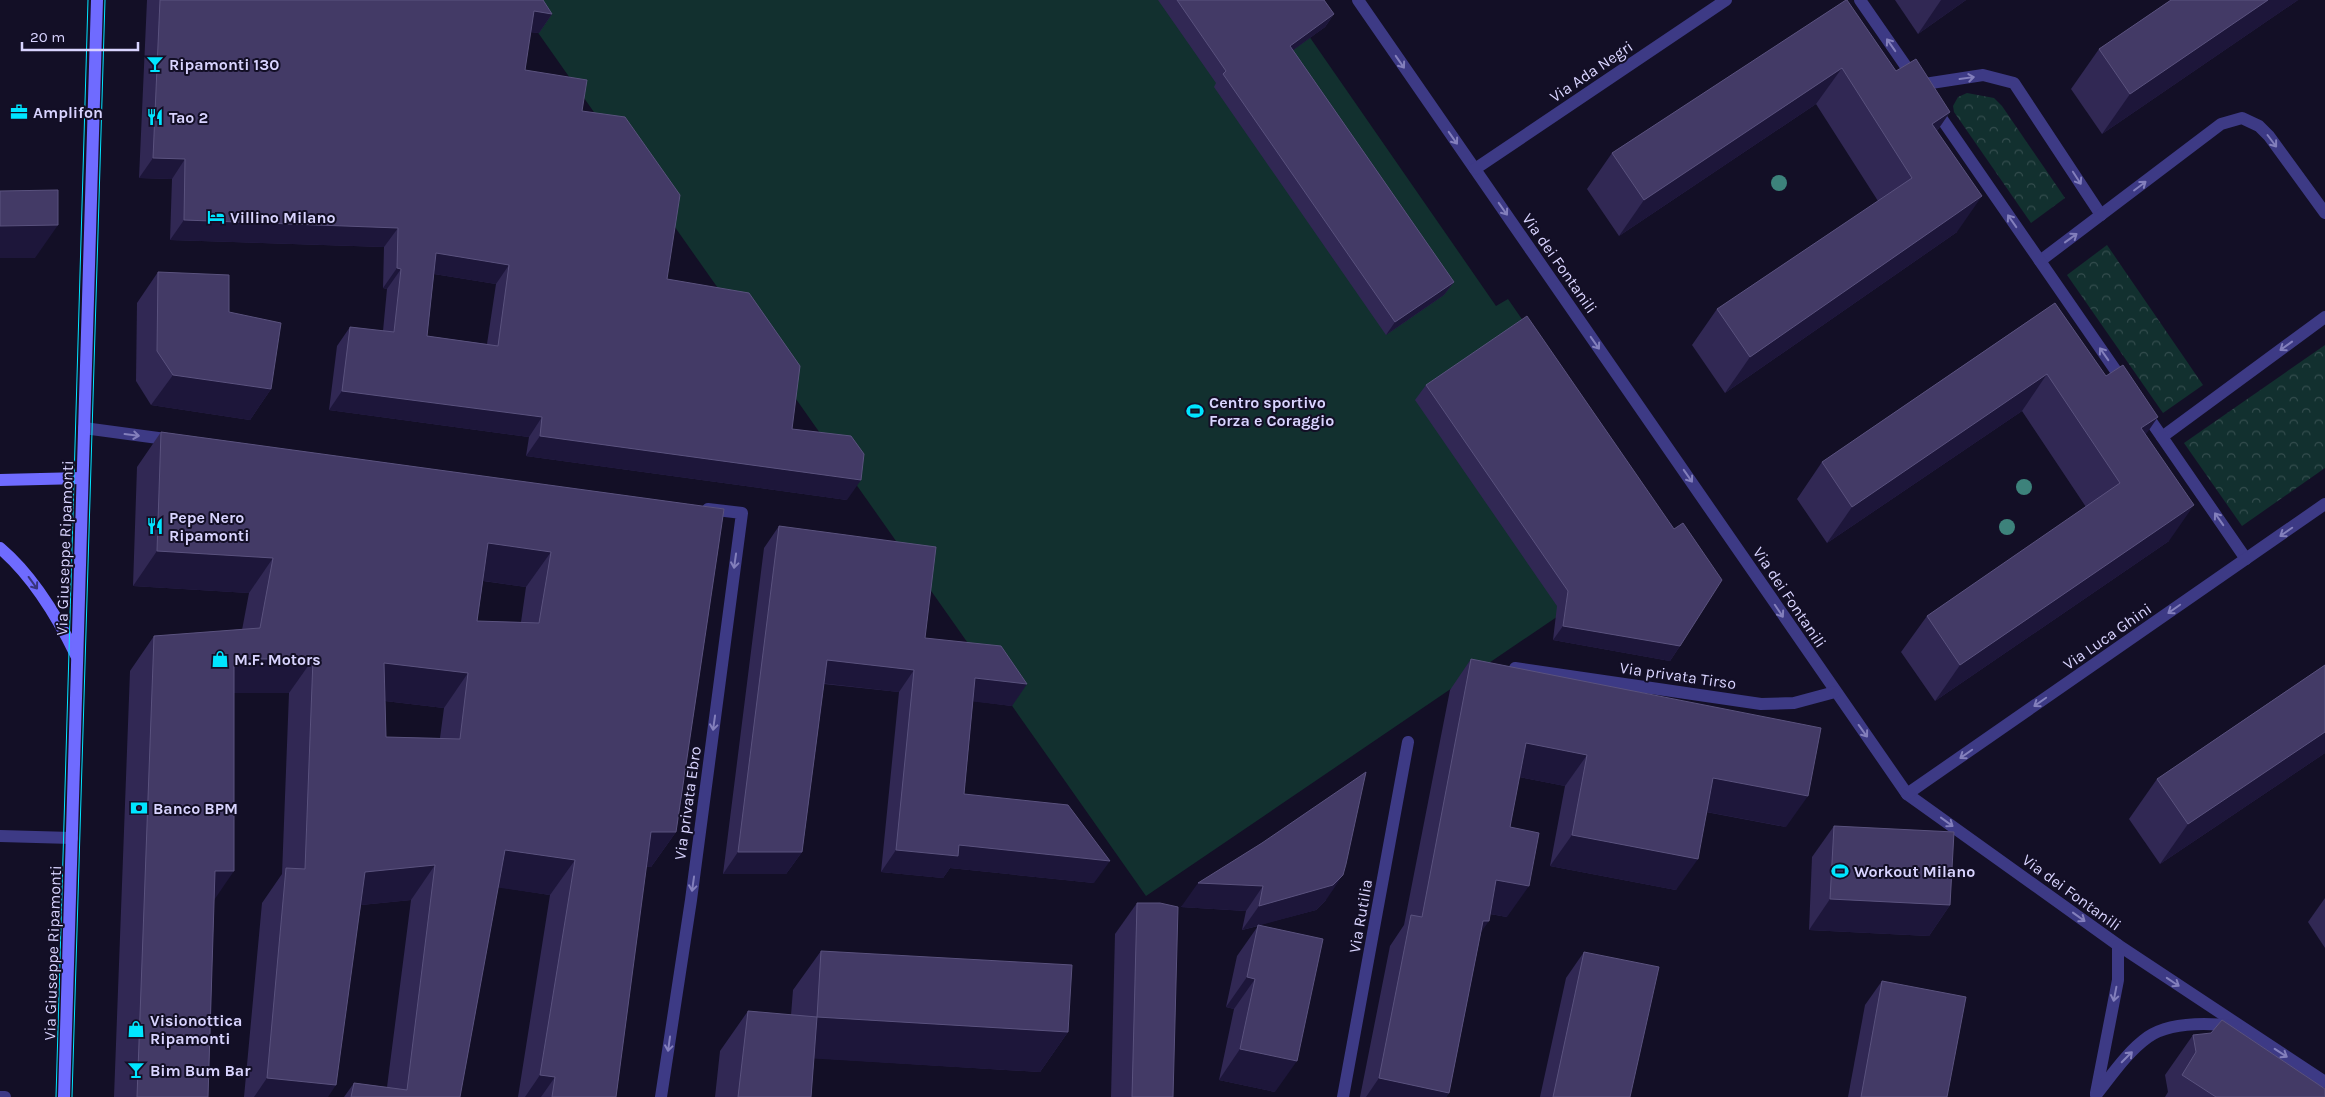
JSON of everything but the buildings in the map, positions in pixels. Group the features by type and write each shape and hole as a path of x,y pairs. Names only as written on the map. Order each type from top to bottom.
{"street":[{"name":"Via Giuseppe Ripamonti","path":"64,1097 97,0"},
{"name":"Via dei Fontanili","path":"1358,0 1907,794 2118,945 2325,1082"},
{"name":"Via Ada Negri","path":"1475,169 1726,0"},
{"path":"1860,0 2246,559"},
{"path":"1918,85 1983,75 2014,82 2101,215"},
{"path":"2040,261 2221,124 2242,118 2259,126 2269,136 2325,213"},
{"path":"2162,437 2325,317"},
{"path":"84,428 190,442"},
{"path":"0,480 82,478"},
{"name":"Via Luca Ghini","path":"1907,794 2325,504"},
{"name":"Via privata Ebro","path":"661,1097 690,900 742,513 692,507"},
{"path":"0,548 12,558 31,580 50,608 77,656"},
{"name":"Via privata Tirso","path":"1515,668 1761,704 1794,703 1835,692"},
{"name":"Via Rutilia","path":"1343,1097 1408,742"},
{"path":"0,836 72,838"},
{"path":"2096,1096 2118,980 2118,945"},
{"path":"2096,1096 2125,1059 2150,1036 2177,1027 2208,1023 2240,1027"},
{"path":"0,1097 5,1097"}],"green space":[{"name":"Centro sportivo Forza e Coraggio","path":"515,0 1284,0 1496,306 1508,299 1673,538 1146,896"},
{"path":"1967,93 1994,98 2002,106 2065,198 2031,223 1954,112 1953,106 1958,97"},
{"path":"2107,245 2203,385 2163,413 2067,275"},
{"path":"2325,345 2325,468 2242,526 2184,443"}],"tram line":[{"path":"56,1097 88,0"},
{"path":"72,1097 105,0"}],"place":[{"name":"Ripamonti 130","path":"155,64"},
{"name":"Amplifon","path":"19,112"},
{"name":"Tao 2","path":"155,117"},
{"name":"Villino Milano","path":"216,217"},
{"name":"Centro sportivo Forza e Coraggio","path":"1195,411"},
{"name":"Pepe Nero Ripamonti","path":"155,526"},
{"name":"M.F. Motors","path":"220,659"},
{"name":"Banco BPM","path":"139,808"},
{"name":"Workout Milano","path":"1840,871"},
{"name":"Visionottica Ripamonti","path":"136,1029"},
{"name":"Bim Bum Bar","path":"136,1070"}]}
